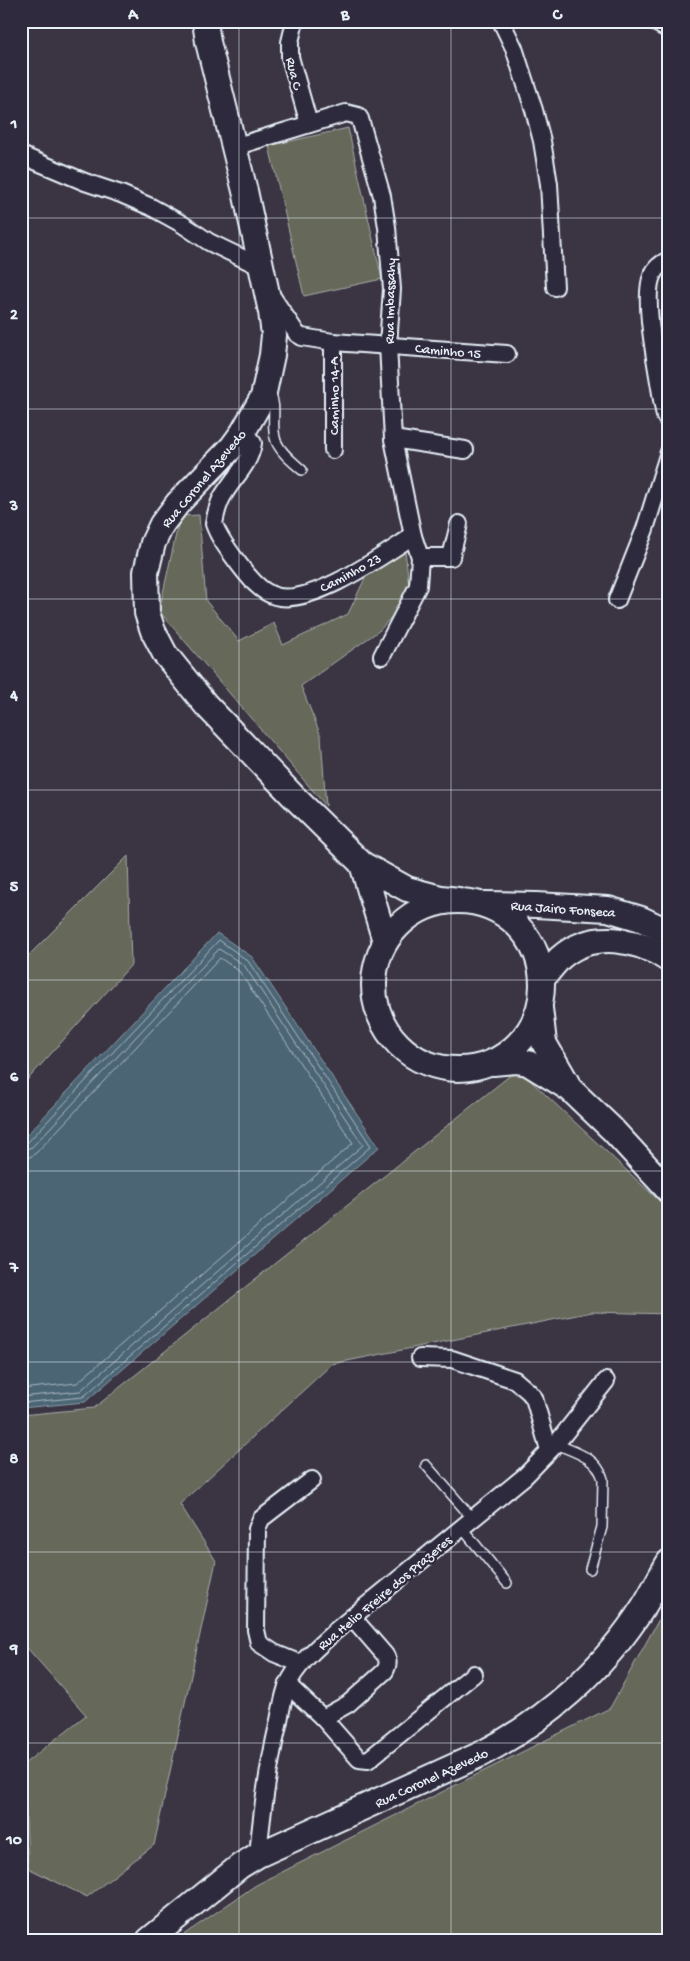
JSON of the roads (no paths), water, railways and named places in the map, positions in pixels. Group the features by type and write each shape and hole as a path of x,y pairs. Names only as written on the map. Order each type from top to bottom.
{"main road":[{"name":"Rua Coronel Azevedo","path":"205,21 264,277 274,335 266,385 257,410 232,447 178,503 162,524 153,543 146,572 147,613 162,649 206,705 243,745 362,864"},
{"path":"362,864 407,889 441,898 483,904 505,915 524,932 536,954 542,979 540,1008 544,1043 570,1089"},
{"path":"362,864 385,941"},
{"path":"458,900 436,903 416,911 398,924 385,941 376,963 373,986 377,1009 386,1030 402,1048 421,1061 443,1068 466,1069 516,1061 528,1063 570,1089 612,1129 669,1191"},
{"name":"Rua Jairo Fonseca","path":"483,904 608,909 641,919 669,932"},
{"name":"Rua Jairo Fonseca","path":"542,979 560,958 572,950 603,940 618,939 628,941 646,947 669,960"},
{"path":"489,1064 512,1051 529,1032 540,1008"},
{"name":"Rua Coronel Azevedo","path":"149,1940 240,1866 258,1855 418,1784 509,1739 569,1694 596,1667 644,1606 669,1562"}],"street":[{"name":"Rua C","path":"295,21 290,42 290,56 309,124"},
{"path":"501,21 514,48 534,110 544,149 549,184 555,287"},
{"path":"653,21 669,30"},
{"name":"Rua Imbassahy","path":"234,147 346,112 358,116 360,119 382,196 391,252 392,295 388,344 393,439 413,536 420,557 418,586 382,656"},
{"path":"21,155 151,207 182,224 264,277"},
{"path":"669,260 657,268 652,276 648,297 662,400 665,416 669,422"},
{"name":"Caminho 15","path":"264,277 297,334 302,336 333,342 388,344 507,354"},
{"name":"Caminho 14-A","path":"333,342 333,450"},
{"name":"Caminho 23","path":"243,432 253,443 252,452 246,465 225,492 214,524 220,537 247,574 265,591 276,596 285,597 298,596 314,591 348,577 413,536"},
{"path":"393,439 465,450"},
{"path":"617,600 645,529 669,452"},
{"path":"420,557 451,557 459,524"},
{"path":"420,1358 452,1359 516,1380 534,1398 552,1447"},
{"name":"Rua Helio Freire dos Prazeres","path":"258,1855 262,1810 272,1752 288,1685 301,1664 352,1618 514,1485 552,1447 606,1381"},
{"path":"301,1664 274,1653 259,1642 256,1630 257,1529 261,1519 312,1480"},
{"path":"323,1718 348,1704 384,1671 388,1665 385,1655 352,1618"},
{"path":"288,1685 323,1718 359,1759 368,1760 474,1674"}],"lane":[{"path":"266,385 275,404 276,441 282,452 302,470"},
{"path":"552,1447 594,1461 603,1478 602,1527 590,1569"},
{"path":"426,1465 507,1583"}],"water":[{"path":"217,933 252,957 379,1147 85,1402 21,1408 21,1141"}]}
